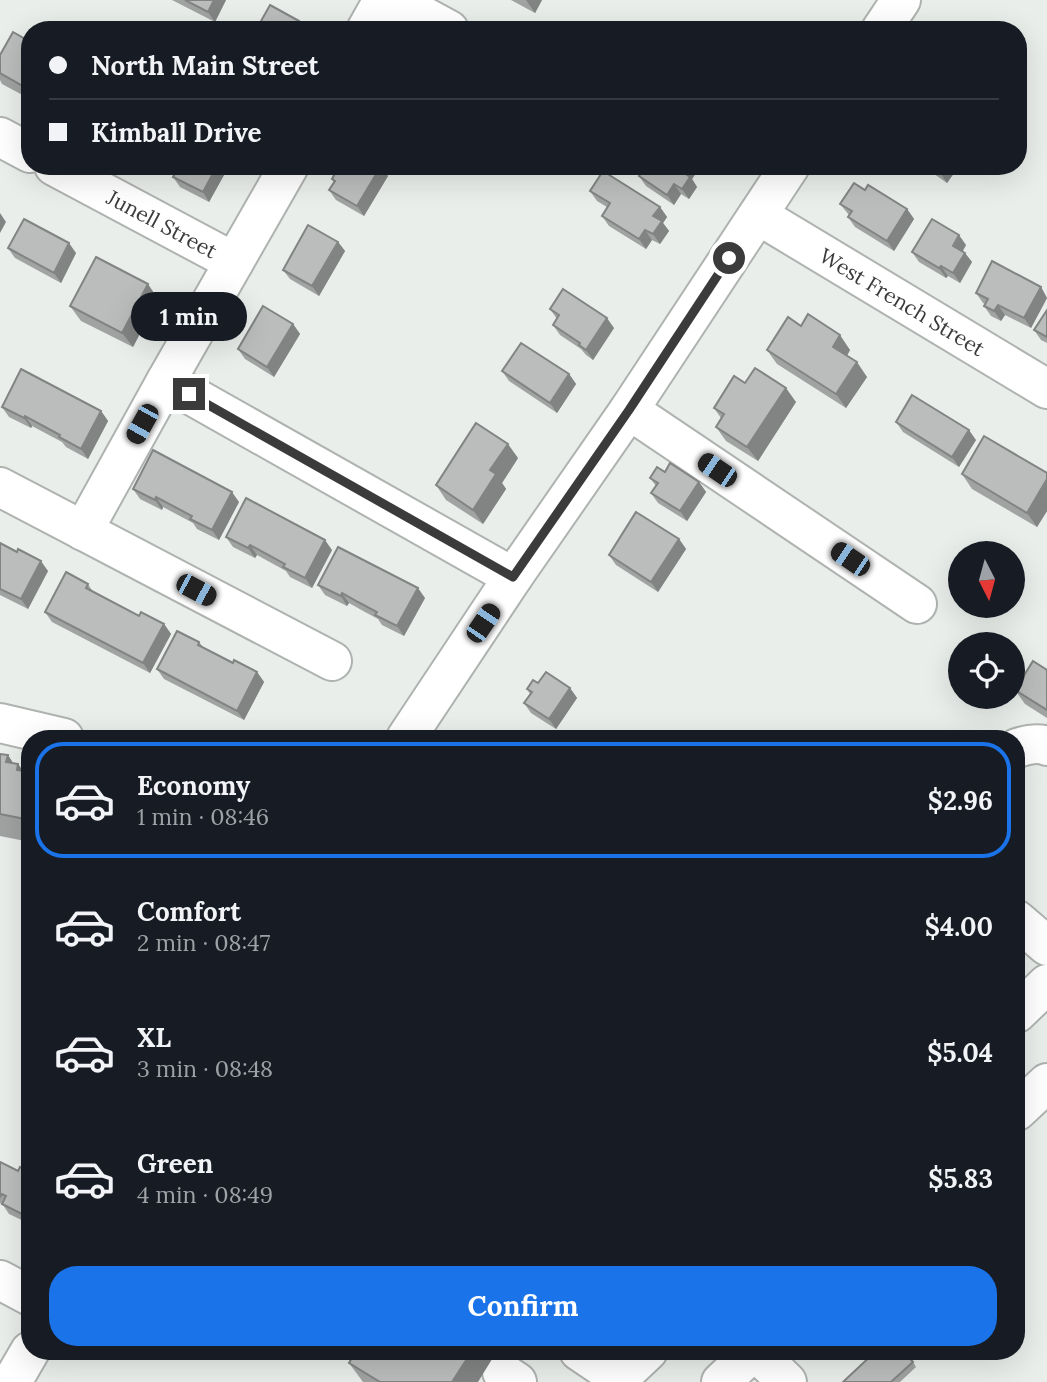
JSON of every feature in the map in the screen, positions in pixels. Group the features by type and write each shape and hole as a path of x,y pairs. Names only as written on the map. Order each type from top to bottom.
{"street":[{"path":"371,21 383,0"},
{"path":"394,0 432,21"},
{"path":"887,21 901,0"},
{"path":"0,137 21,148"},
{"name":"Junell Street","path":"71,175 234,262"},
{"path":"83,531 284,175"},
{"path":"411,730 629,410 784,175"},
{"name":"West French Street","path":"758,215 1047,388"},
{"path":"166,381 513,577"},
{"path":"629,410 917,604"},
{"path":"0,487 332,661"},
{"path":"0,723 30,730"},
{"path":"1025,747 1047,746"},
{"path":"1025,926 1047,946"},
{"path":"1025,1005 1047,984"},
{"path":"1025,1104 1047,1083"},
{"path":"0,1280 21,1291"},
{"path":"12,1382 25,1360"},
{"path":"591,1360 617,1380 638,1360"},
{"path":"720,1382 745,1360"},
{"path":"764,1360 787,1382"}],"building":[{"path":"185,0 214,0 208,12"},
{"path":"270,5 299,21 261,21"},
{"path":"13,32 21,36 21,85 0,73 0,55"},
{"path":"174,175 212,175 203,192 173,177"},
{"path":"334,175 376,175 357,206 329,190 335,181 332,179"},
{"path":"600,175 609,175 660,207 653,216 662,221 653,234 645,230 639,239 602,216 610,203 590,191"},
{"path":"639,176 690,177 682,189 674,184 667,195"},
{"path":"854,183 865,190 868,185 907,209 887,241 848,217 852,211 840,204"},
{"path":"24,219 69,243 54,273 8,248"},
{"path":"932,219 959,235 953,246 965,253 953,273 912,252"},
{"path":"308,225 338,242 312,286 283,270"},
{"path":"96,257 148,284 122,333 70,306"},
{"path":"992,261 1041,287 1024,318 998,305 994,311 984,306 988,299 976,293"},
{"path":"563,289 607,318 586,350 553,325 559,315 550,309"},
{"path":"263,306 293,324 267,367 238,349"},
{"path":"1047,310 1047,337 1034,330"},
{"path":"808,314 840,335 833,347 857,362 836,394 767,350 788,317 801,326"},
{"path":"521,343 569,374 550,403 502,371"},
{"path":"755,368 786,388 747,447 716,427 724,414 714,408 734,376 745,383"},
{"path":"21,369 101,411 81,449 25,416 24,418 2,407"},
{"path":"912,395 969,430 952,457 896,422"},
{"path":"476,423 508,444 490,470 496,474 473,510 436,485"},
{"path":"984,436 1047,473 1047,479 1027,513 962,474"},
{"path":"153,450 232,492 212,530 156,497 155,500 133,489"},
{"path":"670,463 699,482 680,511 651,493 658,483 650,478 657,467 665,472"},
{"path":"246,498 325,540 305,578 250,545 248,548 226,537"},
{"path":"636,512 679,539 651,582 609,555"},
{"path":"0,543 41,561 21,599 0,589"},
{"path":"338,547 418,588 397,626 342,593 341,596 318,585"},
{"path":"66,572 88,584 86,588 139,616 141,612 164,624 143,663 45,612"},
{"path":"177,631 233,663 234,660 257,672 237,711 157,669"},
{"path":"1033,661 1047,670 1047,710 1025,696 1025,674"},
{"path":"546,672 570,688 549,719 524,703 532,692 527,689 533,680 538,683"},
{"path":"0,754 8,755 6,762 18,764 17,770 21,771 21,818 0,814"},
{"path":"0,1162 18,1171 21,1168 21,1214 2,1204 6,1196 2,1194 0,1197"},
{"path":"351,1360 466,1360 452,1382 380,1382 349,1363"},
{"path":"866,1360 913,1362 891,1382 843,1382"}],"route":[{"path":"189,394 513,577 629,410 729,258"}]}
